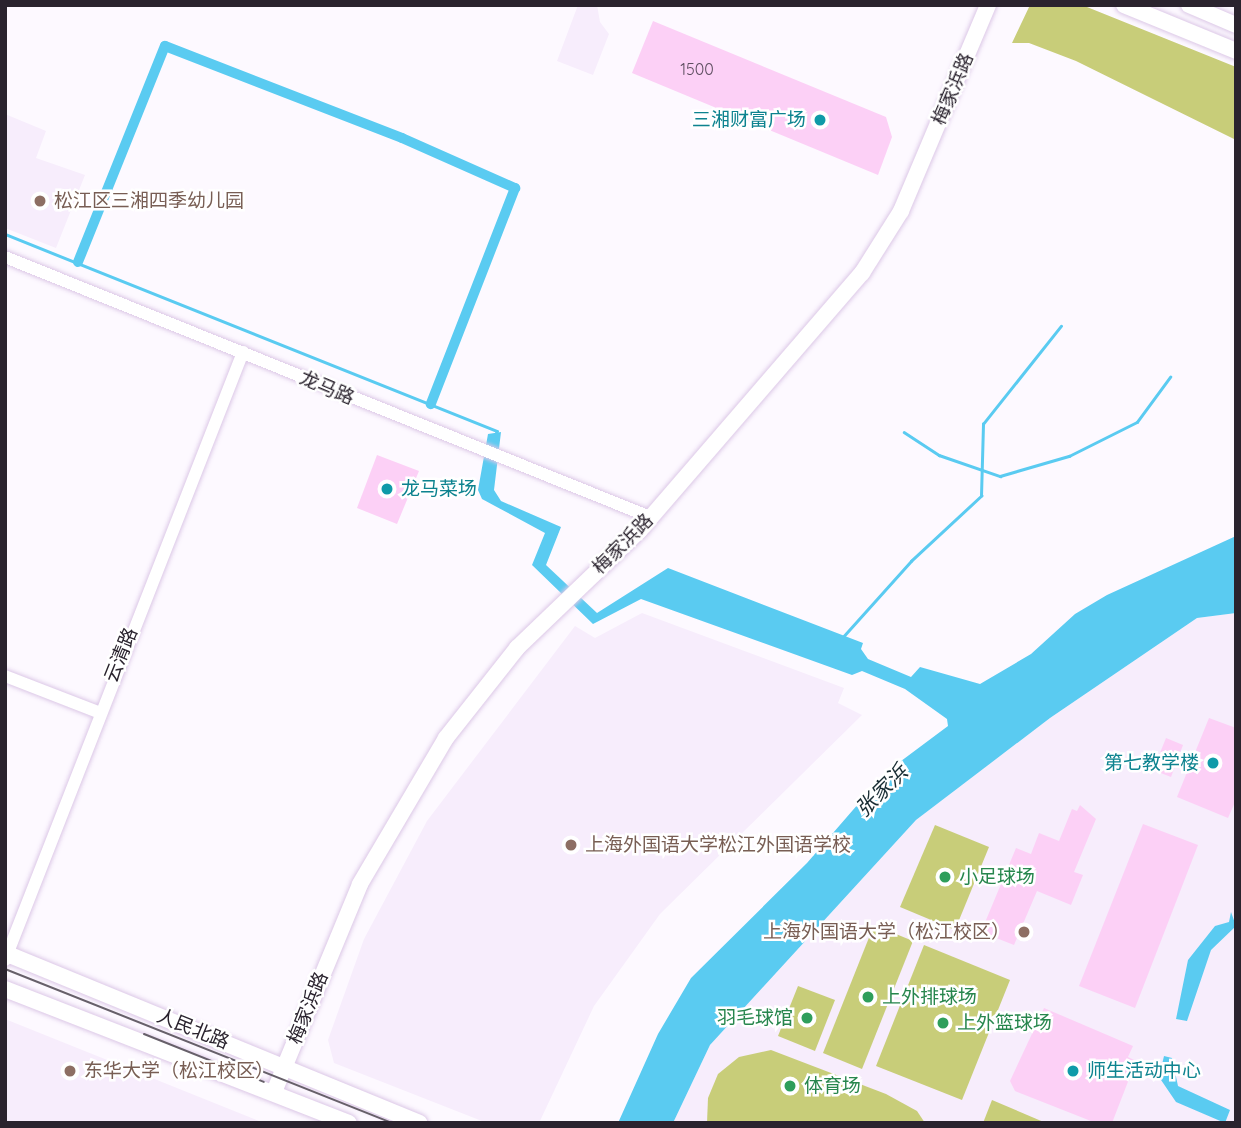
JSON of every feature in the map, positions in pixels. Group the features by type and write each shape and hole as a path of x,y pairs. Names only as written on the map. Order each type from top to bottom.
{"main road":[{"name":"梅家浜路","path":"274,1092 360,884 446,738 480,689 563,602 650,517 862,273 901,211 988,5"},
{"path":"1124,5 1236,51"},
{"path":"1189,5 1236,25"},
{"name":"人民北路","path":"6,956 419,1123"},
{"name":"人民北路","path":"5,989 349,1123"}],"street":[{"name":"龙马路","path":"5,257 243,352 480,452 650,517"},
{"name":"云清路","path":"6,956 98,712 243,352"},
{"path":"5,676 98,712"}],"shaded area":[{"path":"578,5 597,5 600,22 609,34 593,75 557,61"},
{"name":"松江区三湘四季幼儿园","path":"5,114 46,131 36,158 85,175 56,248 5,228"},
{"name":"上海外国语大学松江外国语学校","path":"642,613 844,688 838,703 862,715 660,914 594,1006 539,1123 487,1123 334,1063 328,1040 364,939 427,821 575,626 595,638"},
{"name":"上海外国语大学（松江校区）","path":"1236,613 1236,1123 673,1123 710,1045 916,820 1050,718 1197,618"},
{"name":"东华大学（松江校区）","path":"5,1019 264,1123 5,1123"}],"green space":[{"path":"1030,5 1082,5 1236,67 1236,140 1076,61 1029,43 1012,43"},
{"name":"小足球场","path":"935,825 989,847 955,930 900,907"},
{"name":"上外排球场","path":"874,925 913,941 862,1069 823,1053"},
{"name":"上外篮球场","path":"924,945 1010,980 962,1100 876,1066"},
{"name":"羽毛球馆","path":"798,986 835,1000 815,1051 778,1036"},
{"name":"体育场","path":"771,1050 886,1094 917,1111 925,1123 707,1123 708,1098 718,1074 739,1057"},
{"path":"992,1100 1046,1123 983,1123"}],"water":[{"name":"张家浜","path":"501,432 494,490 501,501 561,527 546,565 597,613 668,568 863,643 861,649 868,659 911,677 920,667 980,684 1031,654 1075,614 1107,595 1236,536 1236,613 1197,618 1050,718 916,820 710,1045 673,1123 618,1123 658,1034 691,978 807,863 885,773 948,726 947,719 905,689 862,671 852,675 641,599 593,624 532,565 545,533 482,499 478,490 488,434"},
{"path":"1231,912 1236,926 1211,950 1187,1021 1176,1019 1188,960 1215,926 1229,922"},
{"path":"1164,1056 1172,1058 1178,1086 1230,1110 1225,1123 1176,1102 1159,1077"}],"building":[{"path":"653,21 886,117 892,137 878,175 632,73"},
{"name":"龙马菜场","path":"377,455 419,471 397,524 357,508"},
{"name":"第七教学楼","path":"1209,718 1236,728 1236,800 1228,818 1177,797"},
{"path":"1166,738 1183,745 1171,777 1153,770"},
{"path":"1080,805 1096,819 1074,872 1083,875 1071,905 1037,891 1014,945 981,932 1016,848 1031,854 1039,833 1059,841 1072,809 1077,811"},
{"path":"1143,824 1198,845 1135,1008 1079,986"},
{"name":"师生活动中心","path":"1044,1008 1133,1046 1128,1057 1136,1061 1112,1123 1096,1123 1015,1091 1010,1081"}],"waterway":[{"path":"78,262 165,46 402,138 515,188 431,404"},
{"path":"5,234 497,431 496,436"},
{"path":"841,639 911,561 981,496 983,424 1061,326"},
{"path":"904,432 939,455 1000,476 1069,456 1137,422 1170,377"}],"tram line":[{"path":"5,969 392,1123"},
{"path":"144,1034 264,1082"}],"place":[{"name":"三湘财富广场","path":"820,120"},
{"name":"松江区三湘四季幼儿园","path":"40,201"},
{"name":"龙马菜场","path":"387,489"},
{"name":"第七教学楼","path":"1213,763"},
{"name":"上海外国语大学松江外国语学校","path":"571,845"},
{"name":"小足球场","path":"945,877"},
{"name":"上海外国语大学（松江校区）","path":"1024,932"},
{"name":"上外排球场","path":"868,997"},
{"name":"羽毛球馆","path":"807,1018"},
{"name":"上外篮球场","path":"943,1023"},
{"name":"东华大学（松江校区）","path":"70,1071"},
{"name":"师生活动中心","path":"1073,1071"},
{"name":"体育场","path":"790,1086"}]}
